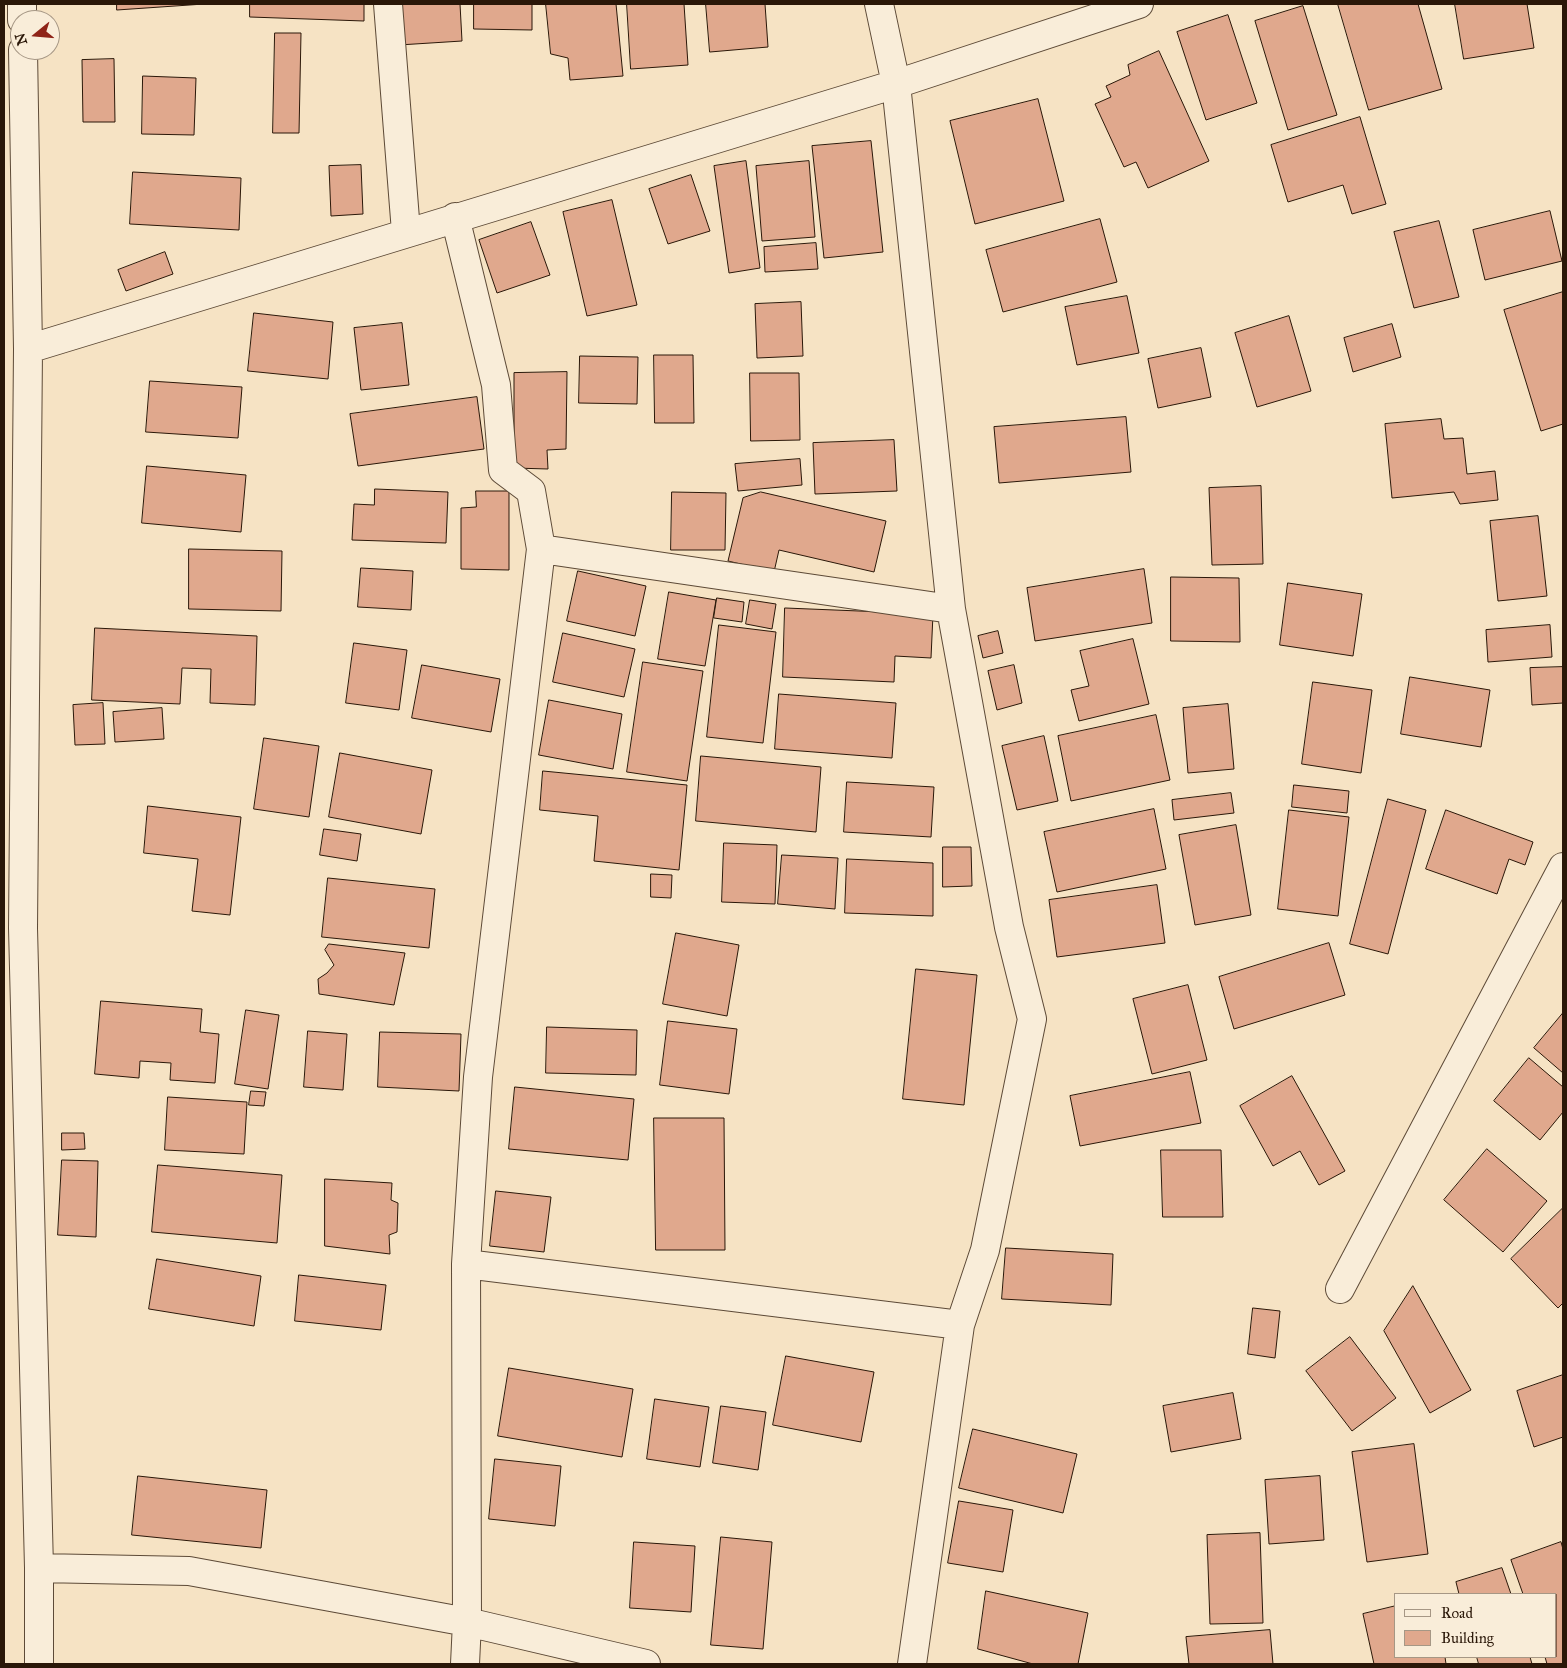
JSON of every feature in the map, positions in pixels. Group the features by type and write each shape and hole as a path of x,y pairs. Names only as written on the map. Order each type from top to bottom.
{"street":[{"path":"388,4 406,232"},
{"path":"879,4 896,84 951,608 1009,927 1032,1019 984,1250 960,1325 912,1664"},
{"path":"28,349 455,217 896,84 1139,4"},
{"path":"23,60 28,349 13,928 39,1568 39,1664"},
{"path":"455,217 496,385 502,470 531,491 541,549 478,1077 466,1264 467,1622 465,1664"},
{"path":"541,549 951,608"},
{"path":"1340,1288 1563,867"},
{"path":"466,1264 960,1325"},
{"path":"39,1568 189,1571 467,1622 646,1664"}],"building":[{"path":"117,4 204,4 117,10"},
{"path":"250,4 364,4 364,21 250,17"},
{"path":"397,4 460,4 462,41 399,45"},
{"path":"474,4 532,4 532,30 474,29"},
{"path":"546,4 616,4 623,76 570,80 568,58 551,54"},
{"path":"627,4 684,4 688,65 631,69"},
{"path":"706,4 765,4 768,47 710,52"},
{"path":"1338,4 1418,4 1442,89 1369,110"},
{"path":"1455,4 1527,4 1534,48 1464,59"},
{"path":"1303,6 1337,115 1288,130 1255,21"},
{"path":"1228,15 1257,103 1206,120 1177,32"},
{"path":"275,33 301,33 299,133 273,133"},
{"path":"1159,51 1209,161 1148,188 1136,162 1124,167 1095,104 1111,97 1106,86 1130,75 1128,65"},
{"path":"114,59 115,122 83,122 82,60"},
{"path":"143,76 196,78 194,135 142,134"},
{"path":"1038,99 1064,201 975,224 950,121"},
{"path":"1360,117 1386,204 1352,214 1343,185 1288,202 1271,145"},
{"path":"871,141 883,252 824,258 812,146"},
{"path":"746,161 760,268 729,273 714,166"},
{"path":"809,161 815,237 762,241 756,166"},
{"path":"361,165 363,214 331,216 329,166"},
{"path":"133,172 241,178 239,230 130,224"},
{"path":"691,175 710,231 668,244 649,189"},
{"path":"612,200 637,305 587,316 563,212"},
{"path":"1550,211 1562,261 1485,280 1473,230"},
{"path":"1100,219 1117,282 1003,312 986,250"},
{"path":"1439,221 1459,297 1414,308 1394,232"},
{"path":"531,222 550,275 497,293 479,240"},
{"path":"816,243 818,269 765,272 764,247"},
{"path":"165,252 173,274 126,291 118,270"},
{"path":"1563,292 1563,424 1541,431 1504,310"},
{"path":"1127,296 1139,353 1077,365 1065,307"},
{"path":"801,302 803,356 757,358 755,304"},
{"path":"254,313 333,322 328,379 248,371"},
{"path":"1289,316 1311,391 1257,407 1235,333"},
{"path":"402,323 409,385 361,390 354,328"},
{"path":"1392,324 1401,357 1353,372 1344,338"},
{"path":"1201,348 1211,397 1158,408 1148,359"},
{"path":"654,355 693,355 694,423 655,423"},
{"path":"580,356 638,357 637,404 579,403"},
{"path":"567,372 566,449 547,450 548,469 514,468 514,373"},
{"path":"750,373 799,373 800,440 751,441"},
{"path":"150,381 242,387 238,438 146,432"},
{"path":"477,397 484,449 358,466 350,414"},
{"path":"1126,417 1131,472 999,483 994,427"},
{"path":"1441,419 1444,439 1463,438 1467,474 1495,471 1498,500 1460,504 1454,492 1392,498 1385,424"},
{"path":"894,440 897,491 815,494 813,443"},
{"path":"800,459 802,485 738,491 735,464"},
{"path":"147,466 246,475 241,532 142,523"},
{"path":"1261,486 1263,564 1212,565 1209,488"},
{"path":"375,489 448,492 446,543 352,540 354,504 374,505"},
{"path":"476,491 509,491 509,570 461,569 461,508 476,507"},
{"path":"672,492 726,493 725,550 671,550"},
{"path":"761,492 886,521 874,572 779,550 774,572 728,561 743,498"},
{"path":"1538,516 1547,596 1498,601 1490,521"},
{"path":"189,549 282,551 281,611 189,609"},
{"path":"361,568 413,571 411,610 358,607"},
{"path":"1144,569 1152,623 1035,641 1027,588"},
{"path":"578,571 646,586 635,636 567,621"},
{"path":"1171,577 1239,578 1240,642 1171,641"},
{"path":"1288,583 1362,594 1353,656 1280,645"},
{"path":"669,592 716,600 705,666 658,659"},
{"path":"717,598 744,602 742,622 714,618"},
{"path":"750,600 776,604 772,629 746,624"},
{"path":"785,608 933,614 931,658 895,656 894,682 783,677"},
{"path":"719,625 776,632 763,743 707,737"},
{"path":"1550,625 1552,657 1488,662 1486,630"},
{"path":"95,628 257,636 255,705 210,703 211,669 182,668 180,704 92,700"},
{"path":"998,631 1003,653 983,658 978,636"},
{"path":"563,633 635,649 624,697 553,682"},
{"path":"1133,639 1149,704 1079,721 1071,690 1089,686 1080,651"},
{"path":"354,643 407,650 399,710 346,703"},
{"path":"643,662 703,671 687,781 627,772"},
{"path":"422,665 500,679 491,732 412,718"},
{"path":"1014,665 1022,703 997,710 988,671"},
{"path":"1563,667 1563,703 1532,705 1530,668"},
{"path":"1410,677 1490,690 1481,747 1401,734"},
{"path":"1313,682 1372,690 1361,773 1302,764"},
{"path":"779,694 896,703 892,758 775,749"},
{"path":"549,700 622,714 613,769 539,755"},
{"path":"103,703 105,744 75,745 73,705"},
{"path":"1228,704 1234,769 1188,773 1183,708"},
{"path":"162,708 164,739 115,742 113,712"},
{"path":"1156,715 1170,780 1071,801 1058,736"},
{"path":"1044,736 1058,801 1017,810 1002,746"},
{"path":"264,738 319,746 309,817 254,809"},
{"path":"340,753 432,770 421,834 329,817"},
{"path":"701,756 821,767 816,832 696,821"},
{"path":"543,771 687,785 679,870 594,861 598,816 540,810"},
{"path":"847,782 934,787 931,837 844,832"},
{"path":"1294,785 1349,791 1347,813 1292,807"},
{"path":"1231,793 1234,813 1174,820 1172,800"},
{"path":"1388,799 1426,810 1388,954 1350,944"},
{"path":"148,806 241,817 230,915 192,911 198,859 144,853"},
{"path":"1154,809 1166,869 1057,892 1044,832"},
{"path":"1289,810 1349,817 1338,916 1278,909"},
{"path":"1446,810 1533,842 1525,865 1509,859 1497,894 1426,869"},
{"path":"1236,825 1251,915 1195,925 1179,835"},
{"path":"324,829 361,834 357,861 320,855"},
{"path":"724,843 777,845 775,904 722,902"},
{"path":"943,847 971,847 972,886 943,887"},
{"path":"782,855 838,858 835,909 778,904"},
{"path":"847,859 933,863 933,916 845,913"},
{"path":"651,874 672,875 671,898 651,897"},
{"path":"328,878 435,889 429,948 322,937"},
{"path":"1157,885 1165,943 1057,957 1049,900"},
{"path":"676,933 739,945 727,1016 663,1004"},
{"path":"1329,943 1345,995 1234,1029 1219,977"},
{"path":"329,944 405,953 394,1005 319,994 318,979 334,965 325,950"},
{"path":"916,969 977,975 964,1105 903,1099"},
{"path":"1188,985 1207,1060 1152,1074 1133,999"},
{"path":"101,1001 202,1009 200,1032 219,1034 215,1083 170,1080 171,1063 140,1061 139,1078 95,1074"},
{"path":"246,1010 279,1015 268,1089 235,1084"},
{"path":"1563,1013 1563,1073 1534,1048"},
{"path":"668,1021 737,1029 729,1094 660,1085"},
{"path":"547,1027 637,1030 636,1075 546,1073"},
{"path":"308,1031 347,1034 343,1090 304,1087"},
{"path":"380,1032 461,1034 459,1091 378,1087"},
{"path":"1529,1058 1563,1087 1563,1112 1540,1140 1494,1101"},
{"path":"1190,1072 1201,1123 1080,1146 1070,1096"},
{"path":"1292,1076 1345,1171 1319,1185 1300,1151 1273,1166 1240,1106"},
{"path":"515,1087 634,1099 628,1160 509,1149"},
{"path":"251,1091 266,1092 264,1106 249,1105"},
{"path":"168,1097 247,1102 244,1154 165,1150"},
{"path":"654,1118 724,1118 725,1250 656,1250"},
{"path":"62,1133 84,1133 85,1149 62,1150"},
{"path":"1487,1149 1547,1201 1503,1252 1444,1200"},
{"path":"1161,1150 1221,1150 1223,1217 1163,1217"},
{"path":"62,1160 98,1161 96,1237 58,1235"},
{"path":"158,1165 282,1175 277,1243 152,1232"},
{"path":"325,1179 392,1183 391,1200 398,1203 397,1232 389,1235 390,1254 325,1246"},
{"path":"496,1191 551,1197 544,1252 490,1246"},
{"path":"1563,1208 1563,1303 1558,1308 1511,1259"},
{"path":"1006,1248 1113,1254 1111,1305 1002,1299"},
{"path":"157,1259 261,1276 254,1326 149,1309"},
{"path":"299,1275 386,1285 381,1330 295,1321"},
{"path":"1413,1286 1471,1390 1430,1413 1384,1331"},
{"path":"1253,1308 1280,1311 1275,1358 1248,1354"},
{"path":"1350,1337 1396,1398 1352,1431 1306,1371"},
{"path":"786,1356 874,1372 861,1442 773,1425"},
{"path":"509,1368 633,1389 622,1457 498,1436"},
{"path":"1563,1375 1563,1437 1534,1447 1517,1391"},
{"path":"1233,1393 1241,1439 1171,1452 1163,1406"},
{"path":"655,1399 709,1407 700,1467 647,1459"},
{"path":"721,1406 766,1412 758,1470 713,1463"},
{"path":"973,1429 1077,1454 1063,1513 959,1488"},
{"path":"1414,1444 1428,1554 1367,1562 1352,1452"},
{"path":"495,1459 561,1466 555,1526 489,1519"},
{"path":"138,1476 267,1490 261,1548 132,1535"},
{"path":"1320,1476 1324,1540 1269,1544 1265,1480"},
{"path":"959,1501 1013,1510 1003,1572 948,1563"},
{"path":"1260,1533 1263,1623 1210,1624 1207,1535"},
{"path":"721,1537 772,1542 763,1649 711,1645"},
{"path":"634,1542 695,1546 691,1612 630,1608"},
{"path":"1561,1542 1563,1549 1563,1664 1547,1664 1545,1658 1557,1658 1557,1593 1523,1593 1511,1560"},
{"path":"1502,1568 1511,1593 1459,1593 1456,1582"},
{"path":"986,1591 1088,1613 1078,1664 1033,1664 978,1649"},
{"path":"1394,1606 1394,1658 1445,1658 1446,1664 1374,1664 1363,1614"},
{"path":"1270,1630 1273,1664 1189,1664 1186,1637"},
{"path":"1477,1658 1530,1658 1532,1664 1479,1664"}]}
